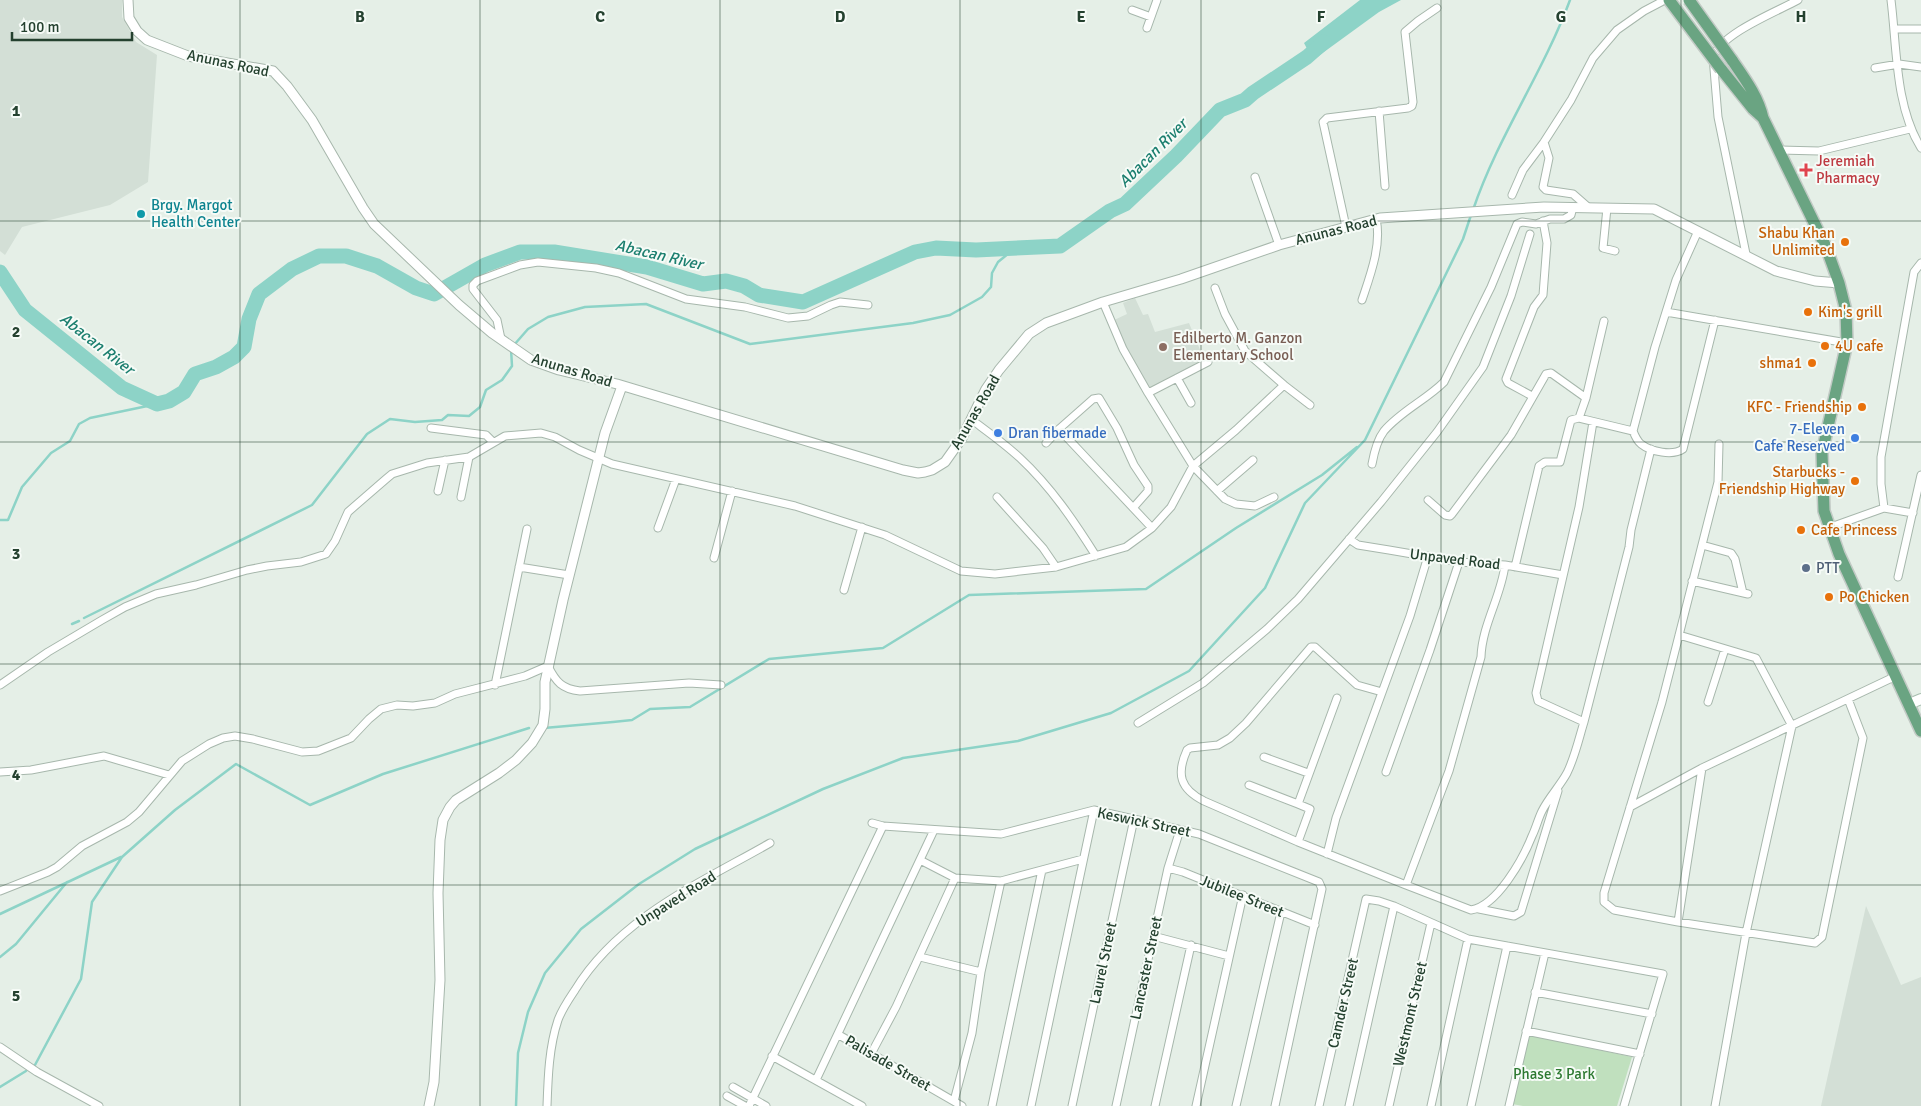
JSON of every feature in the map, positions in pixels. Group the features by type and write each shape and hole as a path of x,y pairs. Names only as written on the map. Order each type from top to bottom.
{"main road":[{"path":"1669,0 1753,109 1763,118"},
{"path":"1689,0 1753,90 1763,118 1826,248 1839,283 1846,311 1847,343 1822,453 1824,511 1828,528 1921,731"},
{"path":"1909,704 1921,699"}],"street":[{"name":"Anunas Road","path":"128,0 130,18 137,30 147,40 177,53 200,59 273,72 287,86 312,120 368,216 381,232 459,305 502,340 539,364 622,386 918,473 932,470 945,462 956,449 998,370 1037,328 1055,319 1102,302 1180,279 1279,245 1378,219 1554,207 1654,209 1746,254 1776,271 1815,282 1839,283"},
{"path":"1147,28 1156,0"},
{"path":"1512,194 1523,170 1571,100 1593,58 1617,30 1644,11 1665,0"},
{"path":"1746,254 1718,117 1713,57 1716,49 1726,39 1798,0"},
{"path":"1891,0 1900,84 1910,129 1921,148"},
{"path":"1346,227 1322,122 1327,118 1412,106 1405,32 1437,8"},
{"path":"1132,10 1151,17"},
{"path":"1895,29 1921,29"},
{"path":"1875,68 1899,64 1921,67"},
{"path":"1379,110 1386,186"},
{"path":"1780,150 1819,150 1910,129"},
{"path":"1544,142 1549,158 1543,187 1546,190 1573,194 1589,208"},
{"path":"1255,177 1279,245"},
{"path":"1372,464 1375,449 1384,432 1414,406 1432,395 1444,382 1490,287 1515,226 1520,222 1536,224 1568,217 1572,213 1573,208"},
{"path":"1608,208 1604,248 1615,251"},
{"path":"1362,300 1377,242 1378,219"},
{"path":"1532,396 1508,383 1506,379 1534,307 1543,295 1547,244 1543,221"},
{"path":"1698,231 1676,280 1655,347 1633,431 1637,440 1642,445 1651,449 1676,453 1683,449 1715,320"},
{"path":"1138,723 1203,683 1267,629 1298,598 1381,502 1437,432 1483,367 1511,296 1530,234"},
{"path":"502,340 497,320 473,289 473,285 477,281 520,265 538,262 596,268 619,273 686,298 745,306 788,318 808,316 840,302 868,305"},
{"path":"1884,508 1881,484 1881,457 1914,272 1921,263"},
{"path":"1215,288 1225,314 1245,350 1310,405"},
{"path":"1102,302 1123,349 1193,466 1226,499 1236,504 1255,506 1274,497"},
{"path":"1666,312 1847,343"},
{"path":"1579,418 1586,398 1604,321"},
{"path":"1148,393 1208,362"},
{"path":"1428,500 1445,515 1450,516 1452,514 1511,435 1546,374 1551,373 1586,398"},
{"path":"1177,378 1191,403"},
{"path":"0,685 48,652 125,608 152,596 247,570 301,562 326,554 335,541 348,512 380,482 392,474 413,467 469,456 493,442 513,435 541,433 555,437 579,450 625,468 795,506 885,535 961,571 995,574 1056,568 1126,547 1152,528 1171,507 1193,466 1236,430 1284,384"},
{"path":"430,1106 434,1082 440,980 438,893 440,840 444,820 446,813 456,800 507,767 525,751 538,734 545,716 545,688 548,666 569,575 608,421 622,386"},
{"path":"1046,443 1093,399 1099,398 1117,428 1134,465 1148,486 1148,491 1133,508"},
{"path":"1515,566 1539,466 1545,462 1560,462 1571,420 1579,418 1633,431"},
{"path":"972,420 1019,458 1035,474 1067,512 1096,556"},
{"path":"1584,722 1538,701 1536,693 1579,507 1594,422"},
{"path":"431,428 486,435 493,442"},
{"path":"1059,429 1152,528"},
{"path":"1719,444 1718,482 1662,702 1604,893 1604,902 1614,910 1678,922 1816,943 1822,937 1864,738 1848,699"},
{"path":"1479,909 1489,903 1509,877 1532,837 1542,811 1560,786 1571,765 1584,722 1629,546 1651,449"},
{"path":"461,497 469,456"},
{"path":"438,491 444,460"},
{"path":"1217,491 1254,460"},
{"path":"1898,577 1921,475"},
{"path":"658,528 676,479"},
{"path":"714,558 732,491"},
{"path":"997,497 1043,548 1056,568"},
{"path":"1828,528 1884,508 1913,513"},
{"path":"844,590 862,527"},
{"path":"495,685 527,529"},
{"name":"Unpaved Road","path":"1349,538 1358,545 1459,562 1515,566 1563,575"},
{"path":"1692,581 1746,593 1735,559 1731,553 1702,545"},
{"path":"1327,854 1336,818 1410,616 1428,556"},
{"path":"1386,772 1459,562"},
{"path":"1406,885 1449,772 1481,657 1483,638 1498,594 1505,565"},
{"path":"520,567 569,575"},
{"path":"1679,635 1756,658 1792,726 1746,933 1715,1106"},
{"path":"1382,692 1357,685 1315,647 1311,647 1246,723 1230,738 1218,745 1187,750 1181,774 1184,785 1191,793 1204,801 1327,854 1471,910 1479,909 1514,916 1521,912 1560,786"},
{"path":"1708,702 1725,649"},
{"path":"0,890 52,869 82,846 127,822 139,812 182,762 209,744 223,738 235,736 302,752 318,751 351,738 381,709 398,705 412,706 435,703 455,694 525,676 548,666"},
{"path":"548,666 556,682 572,690 580,691 689,684 722,685"},
{"path":"1630,807 1702,768 1896,676"},
{"path":"1298,804 1337,698"},
{"path":"0,772 31,770 104,756 127,761 170,775"},
{"path":"1264,757 1308,774"},
{"path":"1678,922 1702,768"},
{"path":"1249,785 1310,809 1298,842"},
{"path":"1031,1106 1094,810"},
{"name":"Keswick Street","path":"872,823 883,826 1001,834 1094,810 1134,819 1199,834 1319,882 1322,889 1315,925"},
{"name":"Laurel Street","path":"1072,1106 1134,819"},
{"path":"727,1096 747,1106 752,1098 883,826"},
{"path":"816,1080 934,830"},
{"name":"Lancaster Street","path":"1116,1106 1168,868 1180,830"},
{"name":"Unpaved Road","path":"547,1106 552,1041 559,1018 583,976 598,957 626,931 653,911 770,843"},
{"path":"920,860 955,878 1001,881 1084,859"},
{"name":"Jubilee Street","path":"1168,868 1243,895 1315,925"},
{"path":"992,1106 1042,870"},
{"path":"871,1054 920,957 955,878"},
{"path":"954,1101 972,1033 980,972 1001,881"},
{"path":"1196,1106 1243,895"},
{"name":"Camder Street","path":"1320,1106 1366,899 1394,906"},
{"path":"1349,1106 1394,906 1468,939 1663,974 1624,1106"},
{"path":"1236,1106 1281,912"},
{"name":"Westmont Street","path":"1389,1106 1431,923"},
{"path":"1275,1106 1315,925"},
{"path":"1153,936 1229,956"},
{"path":"1431,1106 1468,939"},
{"path":"1155,1106 1191,945"},
{"path":"1471,1106 1508,946"},
{"path":"1509,1106 1545,953"},
{"path":"920,957 980,972"},
{"path":"1535,992 1652,1014"},
{"path":"1526,1030 1640,1054"},
{"name":"Palisade Street","path":"839,1034 962,1106"},
{"path":"0,1047 37,1072 99,1106"},
{"path":"772,1056 862,1106"},
{"path":"733,1087 766,1106"}],"shaded area":[{"path":"0,0 122,0 122,17 136,42 157,55 148,182 110,205 22,227 5,255 0,251"},
{"name":"Edilberto M. Ganzon Elementary School","path":"1135,298 1143,315 1148,314 1155,332 1189,323 1205,362 1150,390 1112,321 1127,314 1123,303"},
{"path":"1866,906 1901,985 1921,977 1921,1106 1821,1106"}],"green space":[{"name":"Phase 3 Park","path":"1529,1035 1632,1057 1617,1106 1523,1106 1512,1104"}],"water":[{"path":"1360,0 1401,0 1379,12 1313,60 1304,43"}],"waterway":[{"path":"1473,210 1495,156 1547,53 1570,0"},
{"name":"Abacan River","path":"0,272 25,310 122,388 157,404 169,401 184,392 195,374 216,367 234,357 244,347 249,319 259,294 292,269 319,256 346,256 377,266 416,288 434,294 485,265 520,252 554,252 647,267 703,284 726,281 744,286 759,295 803,302 915,252 936,248 976,250 1060,246 1110,211 1125,204 1176,156 1220,110 1245,100 1307,57 1324,42"},
{"path":"516,1106 518,1053 528,1012 545,973 581,929 639,884 695,849 823,789 903,758 1018,741 1111,713 1189,671 1265,588 1305,503 1365,440 1463,239 1471,215"},
{"path":"514,345 528,329 548,317 585,307 646,304 750,344 913,323 950,315 982,297 991,287 992,273 998,262 1014,249"},
{"path":"84,618 312,505 367,434 390,419 415,422 442,420 448,415 469,416 480,407 486,390 502,380 512,366 511,349"},
{"path":"0,520 8,520 22,487 51,453 70,441 79,424 90,418 157,404"},
{"path":"544,728 632,720 650,709 690,707 769,659 883,648 969,595 1146,589 1236,528 1322,475 1357,447"},
{"path":"72,624 79,621"},
{"path":"35,1065 81,979 92,902 122,857 175,810 236,764 310,805 383,774 529,728"},
{"path":"0,914 121,857"},
{"path":"0,957 16,944 67,882"},
{"path":"0,1087 26,1071"}],"place":[{"name":"Jeremiah Pharmacy","path":"1806,170"},
{"name":"Brgy. Margot Health Center","path":"141,214"},
{"name":"Shabu Khan Unlimited","path":"1845,242"},
{"name":"Kim's grill","path":"1808,312"},
{"name":"4U cafe","path":"1825,346"},
{"name":"Edilberto M. Ganzon Elementary School","path":"1163,347"},
{"name":"shma1","path":"1812,363"},
{"name":"KFC - Friendship","path":"1862,407"},
{"name":"Dran fibermade","path":"998,433"},
{"name":"7-Eleven Cafe Reserved","path":"1855,438"},
{"name":"Starbucks - Friendship Highway","path":"1855,481"},
{"name":"Cafe Princess","path":"1801,530"},
{"name":"PTT","path":"1806,568"},
{"name":"Po Chicken","path":"1829,597"}]}
